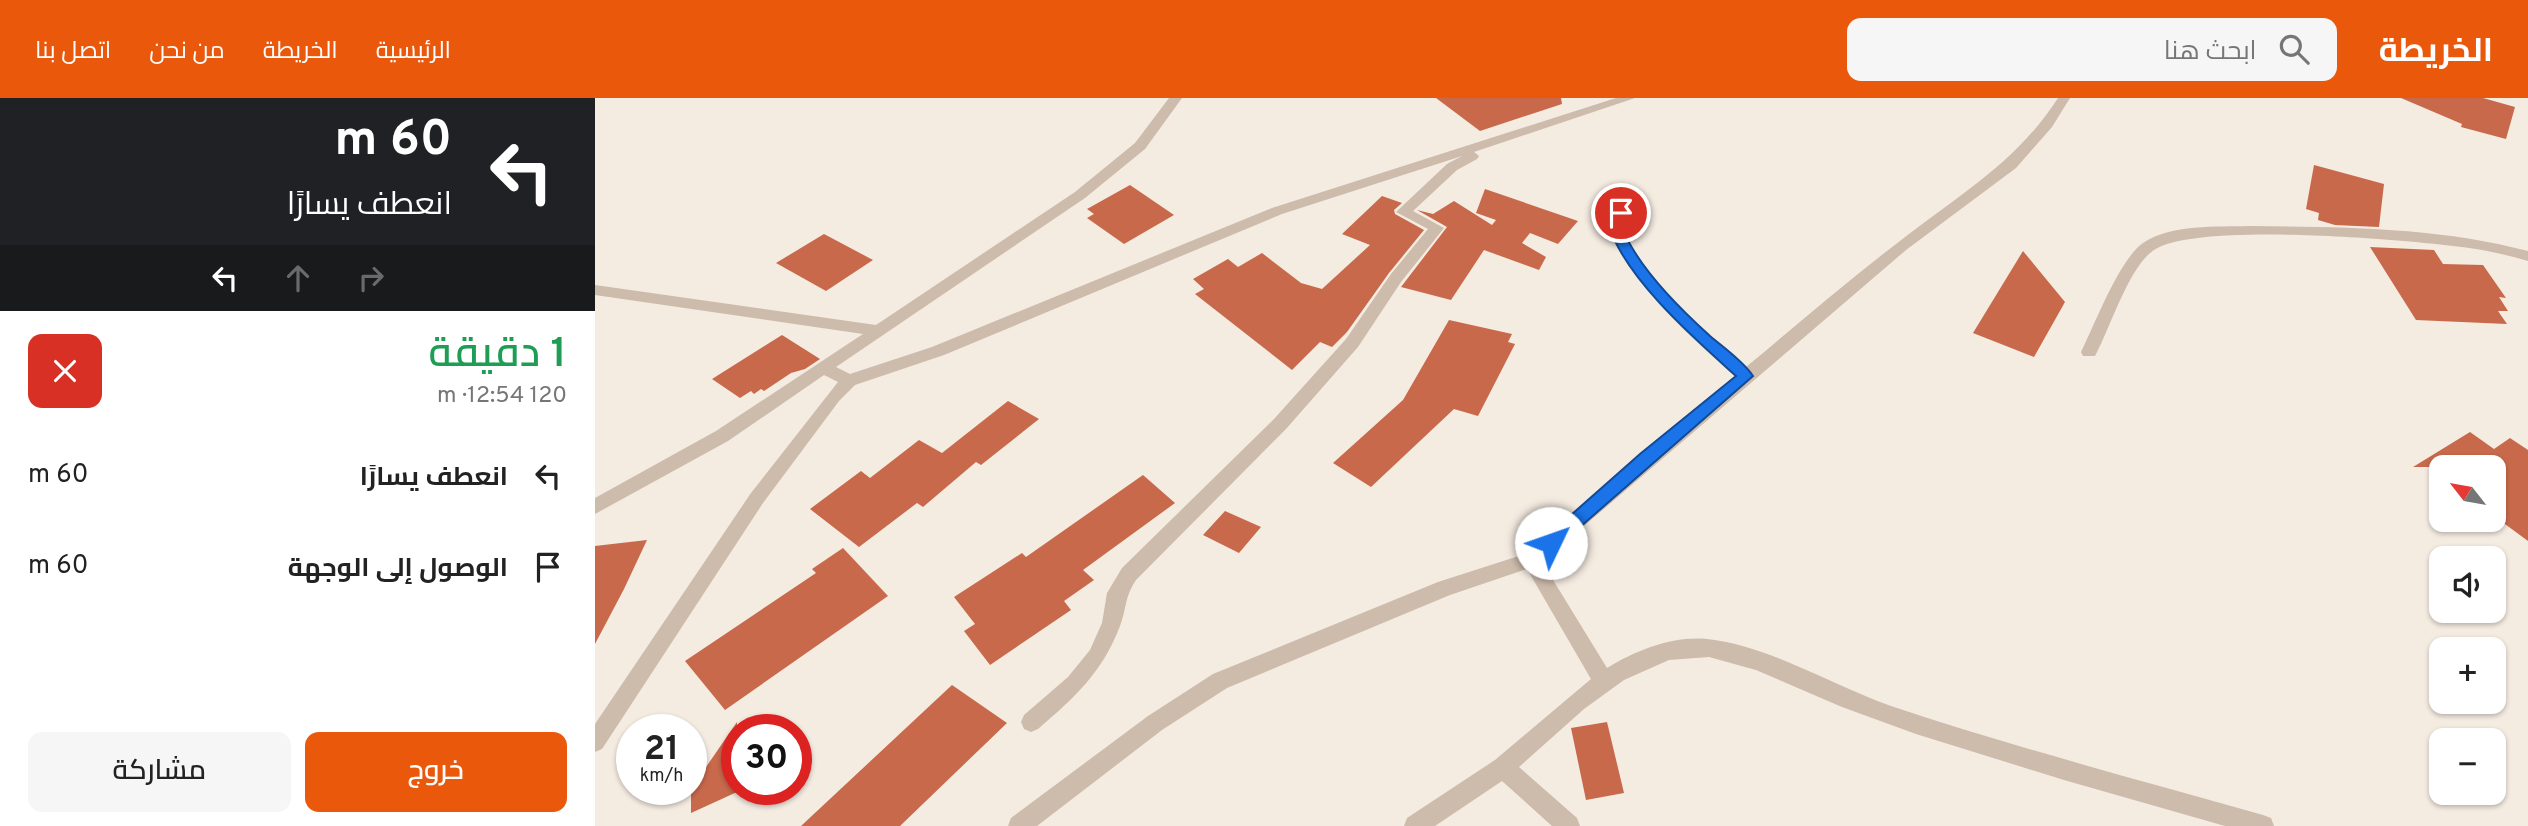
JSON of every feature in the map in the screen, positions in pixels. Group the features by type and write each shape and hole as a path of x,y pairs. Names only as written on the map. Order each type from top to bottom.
{"street":[{"path":"595,506 722,436 875,330 1080,195 1140,146 1176,98"},
{"path":"595,742 757,498 849,381 938,351 1277,211 1629,98"},
{"path":"1019,826 1155,723 1220,681 1433,593 1531,560 1646,458 1919,232 1987,186 2034,144 2064,98"},
{"path":"1031,722 1075,684 1097,656 1112,623 1117,593 1129,574 1280,424 1352,343 1397,278 1437,228 1403,212 1452,167 1508,137"},
{"path":"1639,198 1621,213 1615,227 1621,242 1665,300 1746,376"},
{"path":"2089,352 2133,265 2145,248 2161,238 2217,231 2330,232 2461,242 2528,256"},
{"path":"595,290 875,330"},
{"path":"821,367 849,381"},
{"path":"1531,560 1604,681"},
{"path":"1415,826 1503,767 1604,681 1625,668 1661,653 1692,648 1724,651 1765,665 1865,707 1990,747 2263,826"},
{"path":"1503,767 1569,826"}],"building":[{"path":"1436,98 1561,98 1562,104 1480,131"},
{"path":"2401,98 2483,98 2515,107 2506,139 2461,127 2462,124"},
{"path":"2314,165 2384,184 2379,227 2335,225 2318,220 2319,213 2306,209"},
{"path":"1130,185 1174,215 1124,244 1087,218 1094,214 1087,209"},
{"path":"1485,189 1578,221 1558,244 1530,233 1522,243 1546,257 1539,270 1484,250 1451,300 1401,287 1447,227 1417,210 1433,214 1454,201 1492,225 1496,220 1476,213"},
{"path":"1382,196 1402,203 1394,210 1395,214 1424,230 1347,332 1332,347 1320,342 1292,370 1195,294 1204,289 1193,279 1228,259 1238,267 1262,253 1301,283 1322,289 1370,245 1342,234"},
{"path":"824,234 873,260 826,291 776,263"},
{"path":"2370,247 2434,250 2443,264 2483,265 2506,298 2499,297 2508,311 2498,311 2507,324 2416,320"},
{"path":"2023,251 2065,302 2034,357 1973,333"},
{"path":"1449,320 1512,334 1508,342 1515,344 1478,416 1454,409 1371,487 1333,463 1403,400"},
{"path":"782,335 820,359 805,369 791,373 764,391 761,389 754,394 751,391 740,398 712,379"},
{"path":"1008,401 1039,419 981,465 976,462 923,507 917,503 859,547 810,509 861,471 870,478 919,440 942,453"},
{"path":"2470,432 2494,449 2510,438 2528,450 2528,541 2506,525 2506,455 2433,455"},
{"path":"2429,457 2429,467 2413,467"},
{"path":"1143,475 1175,503 1083,570 1094,580 1064,601 1071,610 990,665 964,631 975,624 954,597 1022,553 1026,557"},
{"path":"1225,511 1261,527 1239,553 1203,535"},
{"path":"647,540 624,589 595,644 595,546"},
{"path":"843,548 888,596 725,710 685,661 816,573 812,569"},
{"path":"952,685 1007,723 900,826 801,826"},
{"path":"1607,722 1624,793 1586,800 1571,728"},
{"path":"721,745 721,799 691,813 691,805 707,805 707,766"}],"route":[{"path":"1551,543 1646,458 1746,376 1693,329 1641,271 1621,242 1615,227 1621,213"}]}
